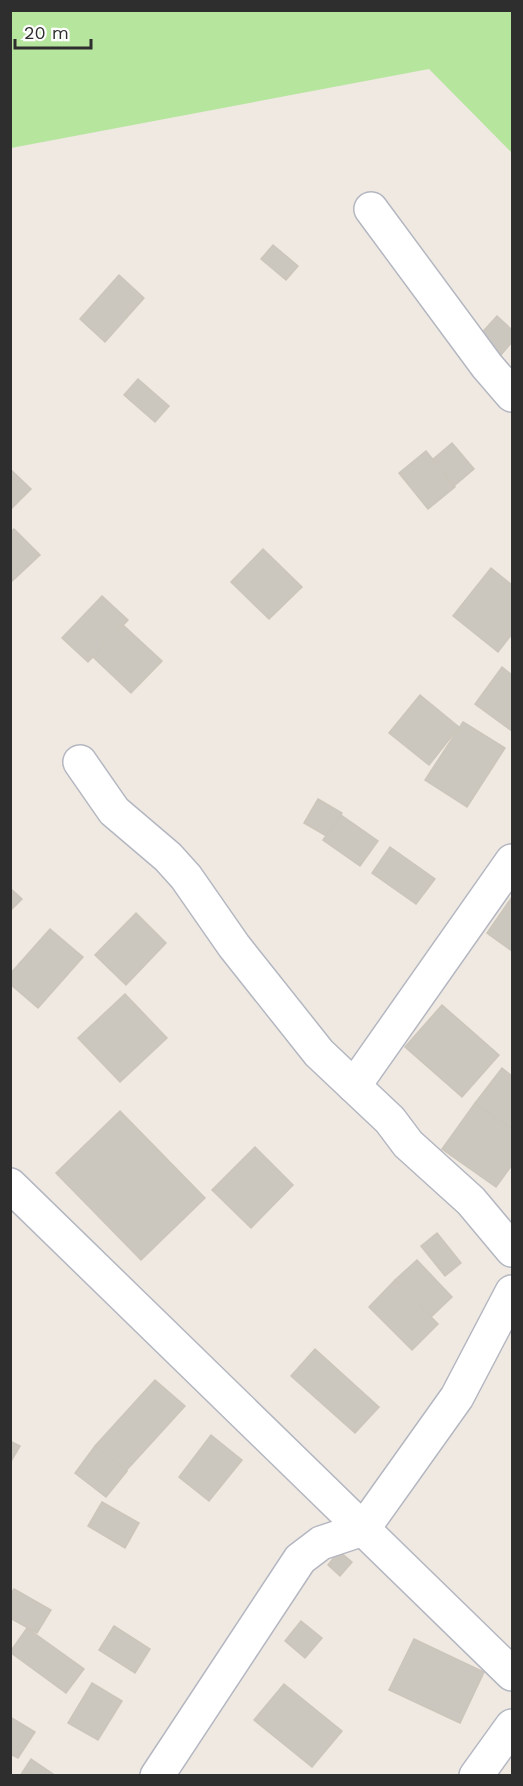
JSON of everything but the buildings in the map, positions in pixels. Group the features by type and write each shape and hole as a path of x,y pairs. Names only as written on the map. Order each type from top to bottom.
{"street":[{"path":"371,209 487,366 513,395"},
{"path":"80,762 114,811 168,857 186,877 234,946 319,1053 390,1120 408,1144 471,1202 513,1250"},
{"path":"354,1086 513,861"},
{"path":"10,1185 513,1674"},
{"path":"157,1776 300,1559 321,1543 363,1529 456,1397 513,1292"},
{"path":"476,1776 513,1726"}],"green space":[{"path":"11,10 512,11 512,153 429,69 11,148"}]}
